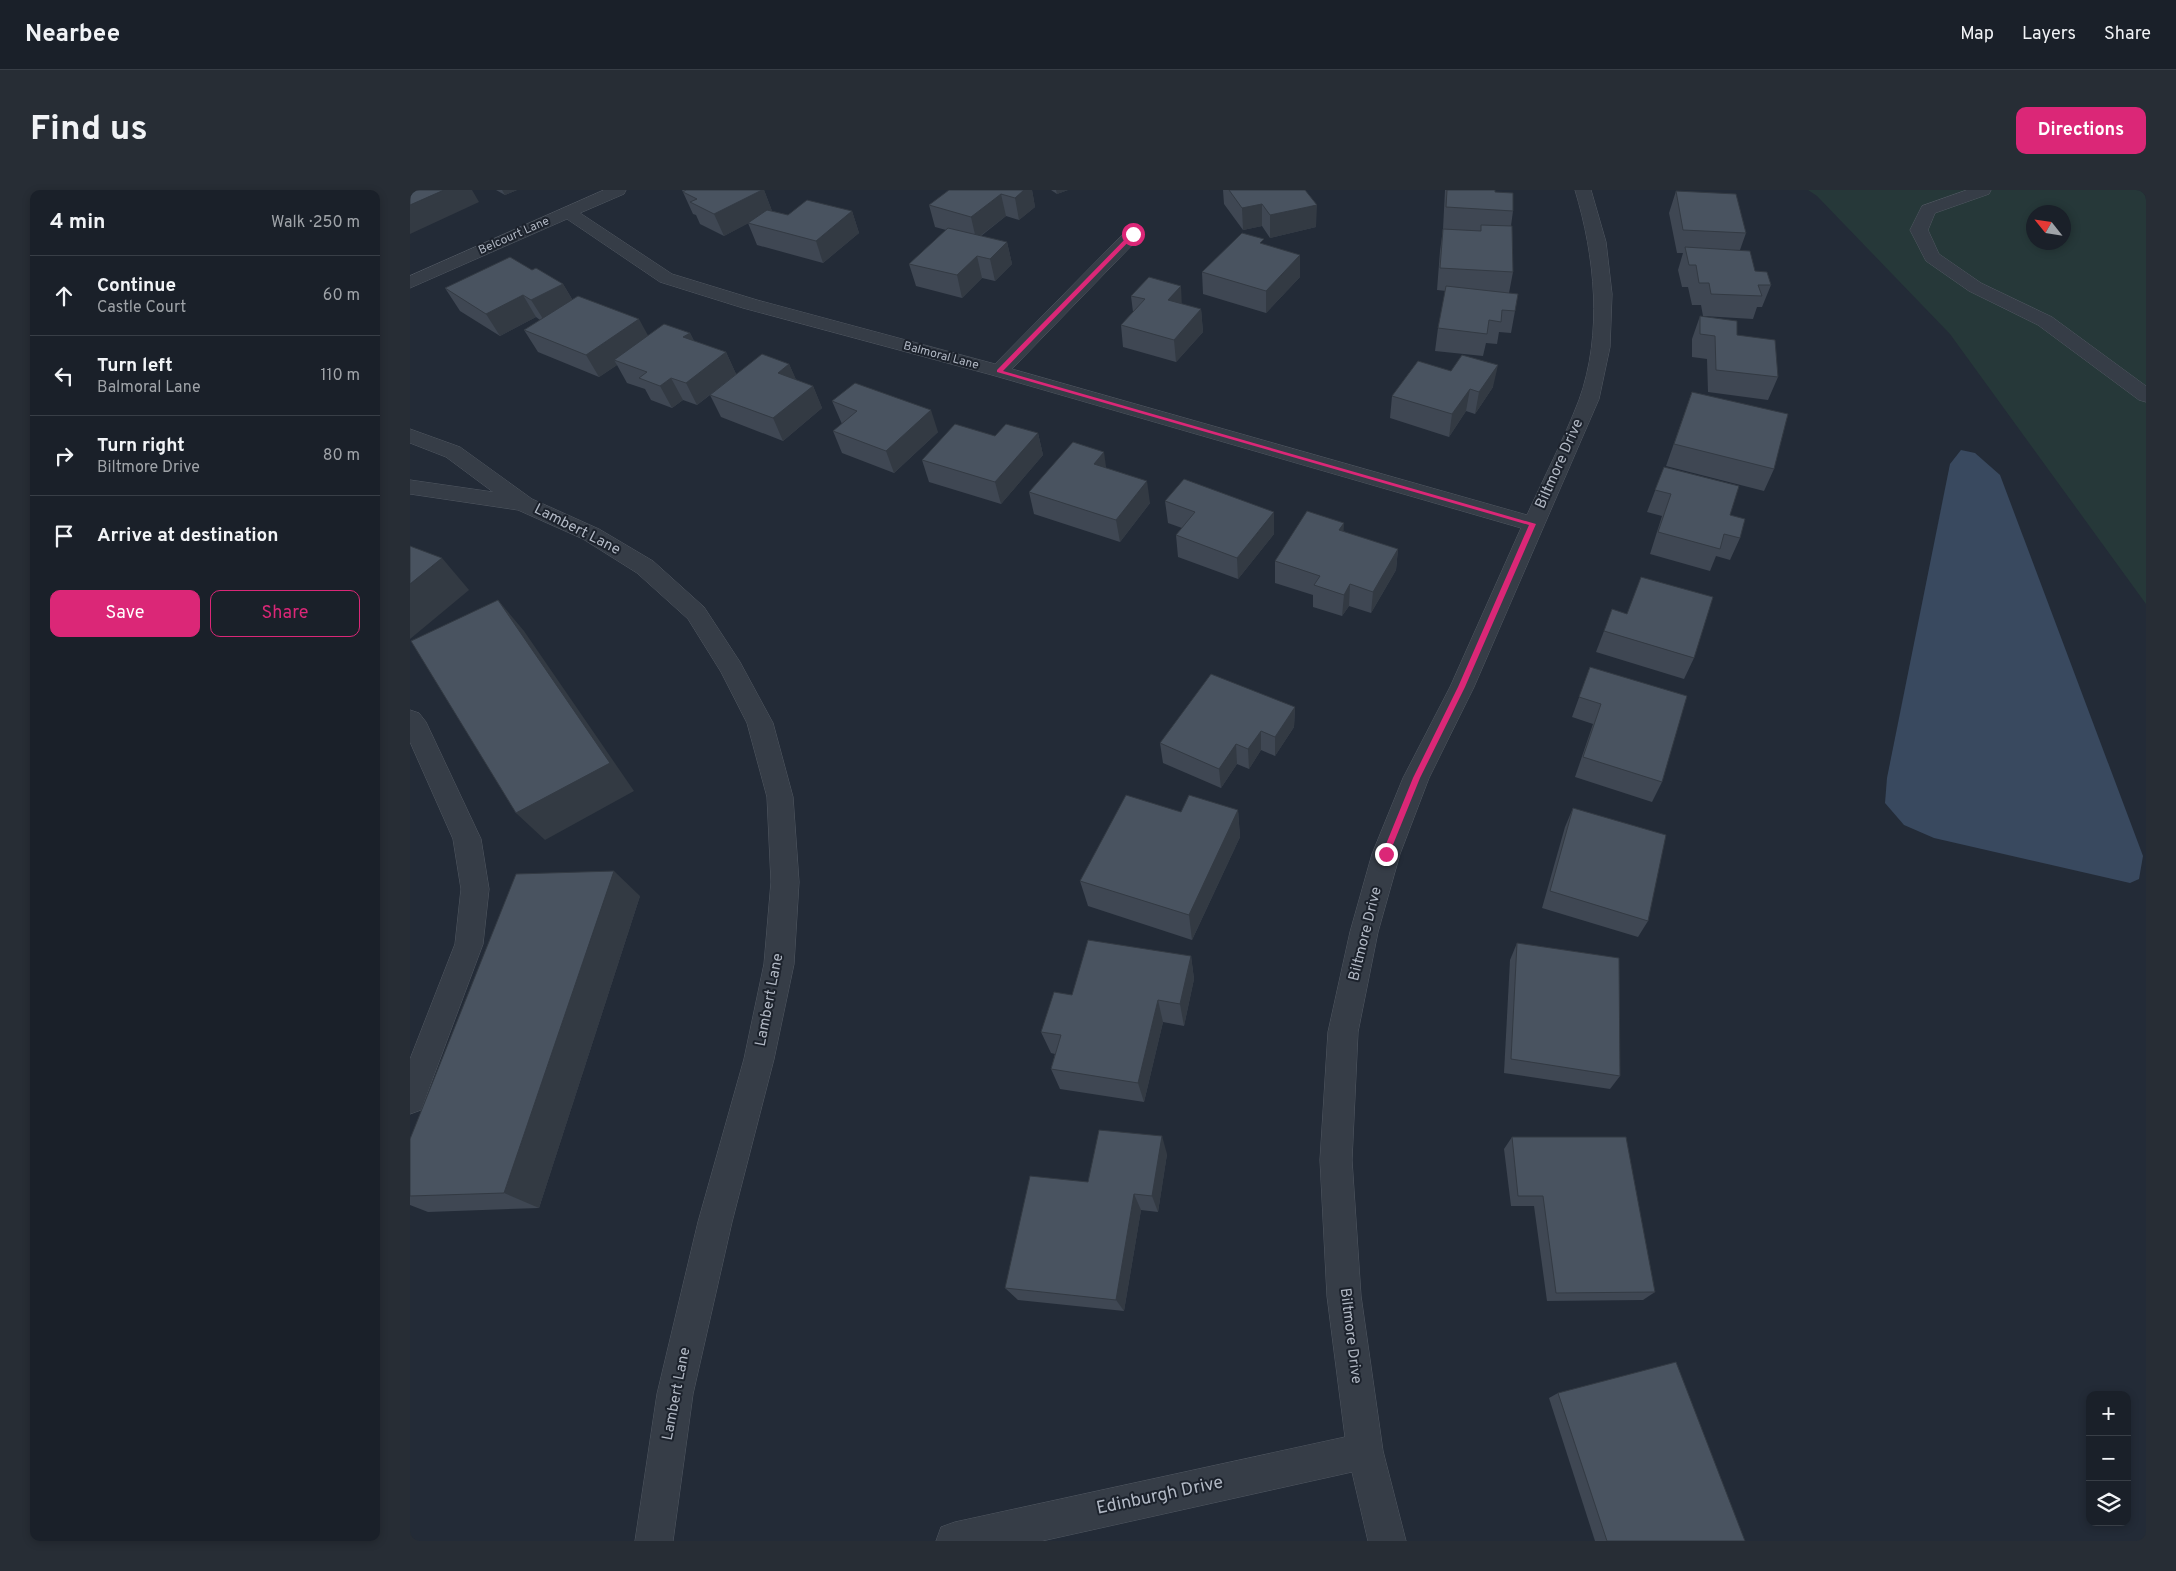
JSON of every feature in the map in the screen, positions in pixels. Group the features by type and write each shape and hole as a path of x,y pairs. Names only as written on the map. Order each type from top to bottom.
{"street":[{"name":"Belcourt Lane","path":"410,283 618,190"},
{"name":"Biltmore Drive","path":"1387,1541 1365,1451 1344,1296 1336,1160 1343,1032 1364,932 1386,854 1416,778 1462,687 1532,524 1589,399 1597,371 1603,335 1603,292 1594,227 1583,190"},
{"path":"1983,190 1928,210 1919,230 1932,257 1975,287 2045,321 2146,396"},
{"name":"Balmoral Lane","path":"567,212 666,278 750,304 999,371 1532,524"},
{"path":"999,371 1133,234"},
{"name":"Lambert Lane","path":"410,436 453,452 524,504 591,534 645,567 696,613 730,668 760,723 780,797 785,882 779,964 759,1059 715,1222 675,1394 654,1541"},
{"name":"Lambert Lane","path":"410,487 524,504"},
{"path":"410,720 417,729 467,839 475,889 469,944 415,1067 410,1099"},
{"name":"Edinburgh Drive","path":"955,1541 1365,1451"}],"shaded area":[{"path":"1808,190 2146,190 2146,604 1950,334 1817,196"}],"water":[{"path":"1961,450 1975,453 2000,475 2143,856 2139,879 2130,883 1934,838 1904,825 1885,803 1887,778 1950,464"}],"building":[{"path":"410,190 444,190 410,205"},
{"path":"686,190 762,190 714,214 690,202 697,199 683,192"},
{"path":"949,190 1024,190 1015,198 1001,194 971,217 929,205"},
{"path":"1229,190 1305,190 1317,205 1270,215 1262,204 1242,208"},
{"path":"1447,190 1495,190 1495,192 1513,193 1513,211 1446,207"},
{"path":"1676,191 1736,194 1746,233 1683,230"},
{"path":"807,200 852,211 816,241 748,223 767,210 788,215"},
{"path":"1481,225 1512,226 1513,272 1440,268 1443,229 1481,231"},
{"path":"948,228 1007,242 990,259 977,256 957,275 909,264"},
{"path":"1242,233 1264,239 1260,243 1300,255 1266,291 1202,272"},
{"path":"1685,247 1750,251 1755,271 1767,272 1771,285 1758,285 1762,296 1711,294 1709,283 1699,283 1696,265 1689,265"},
{"path":"510,257 532,270 536,268 563,284 531,300 523,295 486,314 445,288"},
{"path":"1149,277 1181,286 1168,300 1201,309 1174,340 1121,325 1145,299 1131,296"},
{"path":"1446,286 1518,294 1515,311 1502,310 1501,322 1489,320 1487,334 1438,328"},
{"path":"578,296 639,319 586,355 524,330"},
{"path":"1700,316 1737,321 1737,335 1775,340 1778,377 1716,370 1715,336 1700,334"},
{"path":"664,324 690,333 683,337 726,352 686,383 671,378 660,386 639,378 647,372 614,360"},
{"path":"762,354 789,364 778,373 813,386 773,418 710,395"},
{"path":"1462,355 1498,365 1479,392 1470,389 1452,414 1392,396 1418,361 1451,371"},
{"path":"855,383 931,410 886,451 833,431 857,411 832,401"},
{"path":"1692,392 1788,414 1774,469 1674,444"},
{"path":"955,424 995,436 1006,424 1038,433 995,482 922,460"},
{"path":"1073,442 1104,452 1094,464 1147,481 1116,520 1029,492"},
{"path":"1664,467 1739,486 1730,515 1745,519 1740,538 1724,534 1720,549 1658,532 1671,494 1655,490"},
{"path":"1184,479 1274,512 1237,558 1176,535 1195,512 1165,501"},
{"path":"1307,511 1344,523 1339,530 1398,549 1373,592 1350,584 1344,595 1314,585 1320,576 1275,561"},
{"path":"410,546 442,558 410,584"},
{"path":"1641,577 1713,597 1694,658 1604,631 1612,609 1627,614"},
{"path":"498,600 610,763 516,813 411,641"},
{"path":"1590,667 1687,696 1662,782 1583,757 1601,704 1579,697"},
{"path":"1211,674 1295,707 1275,737 1261,731 1248,749 1236,744 1219,769 1160,743"},
{"path":"1126,795 1181,812 1189,795 1238,810 1189,915 1080,881"},
{"path":"1573,808 1666,835 1648,921 1550,891"},
{"path":"614,871 504,1193 410,1196 410,1139 516,874"},
{"path":"1088,940 1191,956 1180,1004 1158,1000 1138,1083 1051,1069 1061,1035 1041,1032 1054,992 1072,995"},
{"path":"1517,943 1619,958 1620,1076 1511,1059"},
{"path":"1099,1130 1162,1136 1152,1196 1134,1194 1116,1300 1005,1288 1030,1176 1088,1182"},
{"path":"1512,1137 1626,1137 1655,1292 1556,1293 1543,1196 1518,1196"},
{"path":"1676,1362 1745,1541 1607,1541 1558,1393"}],"route":[{"path":"1133,234 999,371 1532,524 1462,687 1416,778 1386,854"}]}
